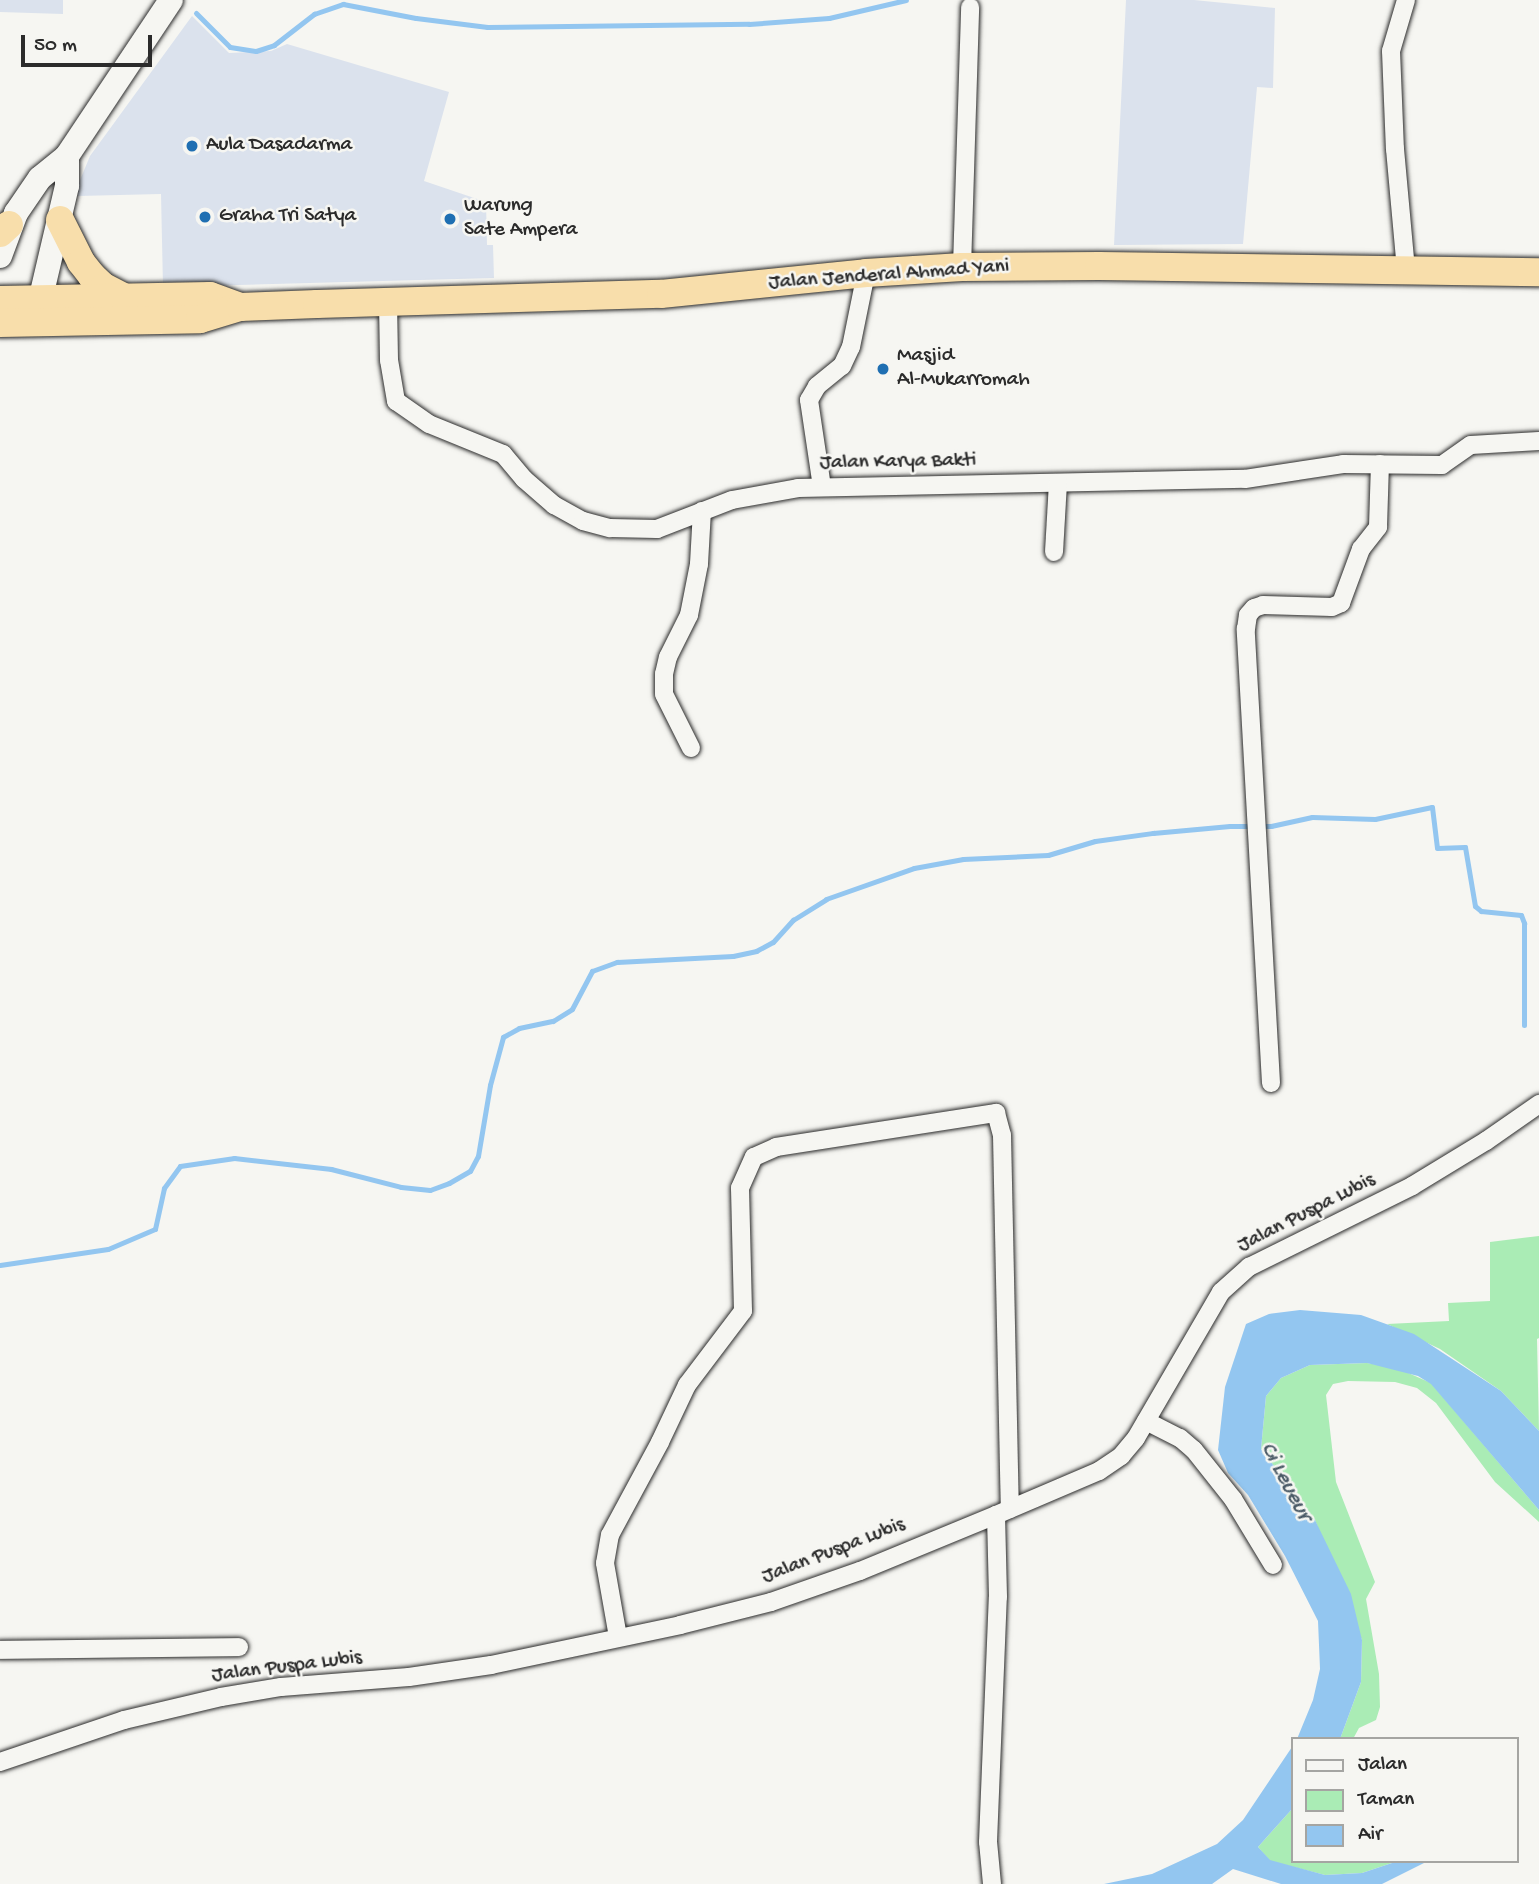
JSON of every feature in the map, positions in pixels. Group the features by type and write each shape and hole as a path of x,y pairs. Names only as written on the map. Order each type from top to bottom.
{"highway":[{"path":"60,220 81,262 92,276 104,287 127,298"},
{"name":"Jalan Jenderal Ahmad Yani","path":"0,300 37,311 200,319 240,307 661,294 866,273 962,267 1099,266 1539,272"},
{"name":"Jalan Jenderal Ahmad Yani","path":"0,323 37,311 127,298 210,296 240,307"}],"main road":[{"path":"0,256 5,229 40,178 67,156 171,0"},
{"path":"37,311 67,186 67,156"}],"street":[{"path":"1406,0 1391,59 1406,271"},
{"path":"962,267 970,7"},
{"path":"822,486 809,400 817,386 842,366 851,347 866,273"},
{"name":"Jalan Karya Bakti","path":"388,302 392,390 397,401 418,418 448,434 503,454 524,479 554,505 592,524 647,530 760,494 822,486 1245,480 1310,467 1442,465 1471,445 1539,440"},
{"path":"1271,1083 1247,622 1254,608 1263,605 1332,607 1342,603 1361,549 1378,527 1380,464"},
{"path":"1054,552 1058,483"},
{"path":"691,748 664,694 664,674 668,657 689,615 699,564 702,511"},
{"name":"Jalan Puspa Lubis","path":"0,1762 124,1720 221,1697 281,1687 409,1677 530,1659 771,1602 860,1571 1003,1512 1110,1465 1128,1448 1210,1310 1234,1279 1264,1258 1412,1186 1486,1141 1539,1104"},
{"path":"618,1637 605,1563 610,1535 687,1385 743,1311 740,1188 754,1157 776,1147 996,1114 1002,1135 1003,1512 988,1853 992,1884"},
{"path":"1146,1421 1180,1438 1194,1450 1233,1499 1273,1565"},
{"path":"0,1650 239,1647"}],"shaded area":[{"path":"0,0 63,0 63,14 0,12"},
{"path":"1126,0 1194,0 1275,8 1273,88 1257,87 1243,244 1114,245"},
{"path":"192,16 229,53 271,51 287,44 449,92 424,181 486,202 487,245 493,245 494,278 163,287 161,194 78,196 78,185 90,156"}],"green space":[{"path":"1539,1236 1539,1431 1501,1391 1440,1349 1387,1324 1449,1321 1448,1303 1490,1301 1490,1242"},
{"path":"1367,1363 1397,1368 1431,1383 1539,1510 1539,1522 1495,1482 1436,1403 1417,1388 1395,1382 1348,1381 1333,1384 1326,1395 1336,1482 1375,1582 1366,1599 1379,1674 1380,1707 1376,1720 1359,1728 1354,1737 1341,1737 1361,1682 1362,1640 1315,1520 1261,1449 1266,1396 1281,1378 1310,1365"},
{"path":"1290,1811 1290,1863 1392,1863 1362,1873 1325,1875 1270,1861 1258,1847"}],"water":[{"name":"Ci Leueur","path":"1300,1310 1361,1315 1414,1334 1501,1391 1539,1431 1539,1510 1431,1384 1418,1376 1367,1363 1310,1365 1281,1378 1266,1396 1261,1449 1315,1520 1351,1594 1362,1640 1361,1682 1341,1737 1298,1737 1313,1700 1320,1669 1318,1621 1285,1556 1248,1495 1228,1473 1218,1450 1225,1387 1246,1324 1269,1314"},
{"path":"1290,1750 1290,1811 1258,1847 1270,1860 1325,1875 1362,1873 1392,1863 1424,1863 1382,1884 1281,1884 1233,1869 1212,1884 1104,1884 1152,1874 1217,1844 1243,1820"}],"waterway":[{"path":"196,13 230,47 256,51 274,45 314,14 343,4 416,18 487,27 749,24 829,18 906,0"},
{"path":"0,1265 108,1249 155,1229 164,1188 180,1166 234,1158 331,1169 401,1187 430,1190 449,1183 470,1171 478,1156 490,1085 503,1037 519,1028 553,1021 572,1009 592,971 617,962 733,956 756,951 773,942 793,920 826,899 914,868 963,859 1048,855 1095,841 1230,826 1271,826 1312,817 1375,819 1432,807 1437,848 1465,847 1475,906 1481,911 1521,915 1524,923 1524,1025"}],"place":[{"name":"Aula Dasadarma","path":"192,146"},
{"name":"Graha Tri Satya","path":"205,217"},
{"name":"Warung Sate Ampera","path":"450,219"},
{"name":"Masjid Al-Mukarromah","path":"883,369"}]}
